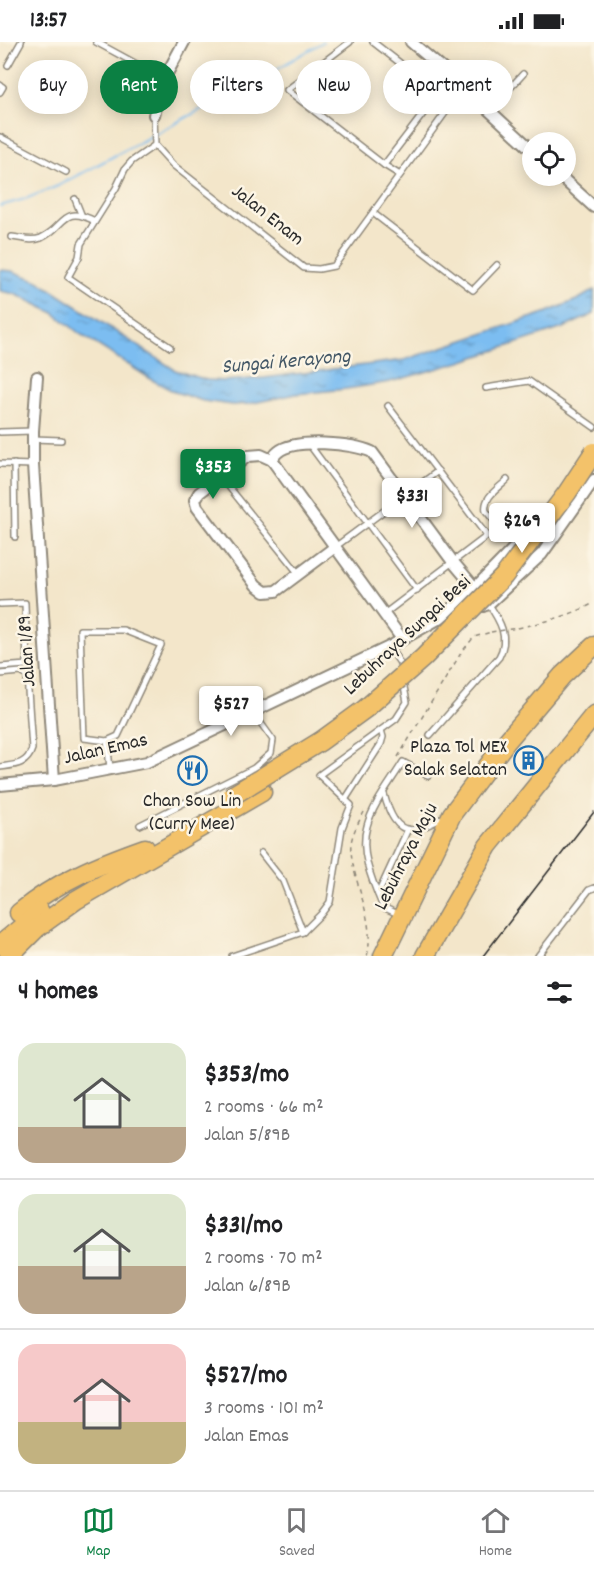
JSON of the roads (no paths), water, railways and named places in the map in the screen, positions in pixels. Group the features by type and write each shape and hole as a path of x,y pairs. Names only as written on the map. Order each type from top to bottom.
{"highway":[{"name":"Lebuhraya Sungai Besi","path":"0,945 41,911 80,885 274,772 321,741 396,683 504,576 567,493 594,452"},
{"name":"Lebuhraya Sungai Besi","path":"9,956 37,928 76,900 262,792 350,731 391,696 521,573 594,473"},
{"name":"Lebuhraya Maju","path":"383,956 452,814 513,734 562,676 594,645"},
{"path":"425,956 488,846 594,715"},
{"path":"5,925 45,894 92,867 145,848"}],"street":[{"path":"174,60 184,42"},
{"path":"411,42 432,60"},
{"path":"493,114 522,141"},
{"path":"571,186 594,207"},
{"name":"Jalan 1/89","path":"37,377 33,465 54,780"},
{"name":"Jalan Emas","path":"0,785 54,780 110,771 147,762 388,647 440,618 475,588 516,547 594,443"},
{"path":"272,460 278,451 309,444 345,444 372,452 453,562 475,588"},
{"path":"335,547 276,591 265,592 256,585 197,507 195,500 199,493 248,456 261,455 272,460 402,639"},
{"name":"Jalan Emas","path":"440,618 488,604 542,554 594,480"}],"lane":[{"path":"8,65 21,42"},
{"path":"96,42 129,60"},
{"path":"350,42 286,90 400,175"},
{"path":"373,42 436,91 436,98 384,165"},
{"path":"513,85 523,74"},
{"path":"0,85 3,87 0,92"},
{"name":"Jalan Enam","path":"155,145 173,165 304,268 319,269 334,266 444,114"},
{"path":"154,115 155,145 132,161 125,169 116,188 81,244 79,257 68,277 170,347"},
{"path":"0,137 66,172"},
{"path":"75,199 81,214"},
{"path":"373,213 474,290 497,265"},
{"path":"12,237 27,240 40,238 54,231 68,216 81,214 95,221"},
{"path":"486,388 529,381 594,427"},
{"path":"384,614 487,536 388,406"},
{"path":"0,432 61,440"},
{"path":"309,444 417,590"},
{"path":"0,464 33,465"},
{"path":"14,464 15,537"},
{"path":"335,547 438,471"},
{"path":"221,476 299,574"},
{"path":"507,480 486,500 485,505 486,511 516,547"},
{"path":"430,735 499,657 504,648 505,634 498,619 475,588"},
{"path":"0,604 25,603 27,665 0,667"},
{"path":"80,630 123,630 161,645 118,736 107,741 84,738 80,630"},
{"path":"232,956 303,932 317,920 330,902 342,828 351,805 319,776 396,719 407,702 400,663 388,647"},
{"path":"0,674 21,672 27,676 32,749 30,756 21,764 0,767"},
{"path":"140,825 254,768 271,753 273,740 252,711"},
{"path":"345,800 381,744 383,737 381,730"},
{"path":"107,741 110,771"},
{"path":"403,916 383,907 364,848 366,826 404,762 428,776"},
{"path":"384,794 389,814 401,827 415,831 452,814"},
{"path":"378,894 408,829"},
{"path":"261,853 283,881 303,932"},
{"path":"538,956 589,890 594,888"}],"water":[{"path":"0,270 12,271 38,281 175,370 207,380 264,378 404,360 545,313 594,290 594,314 563,328 390,382 233,405 203,401 175,392 154,381 80,334 54,313 15,294 0,291"}],"waterway":[{"path":"0,206 58,186 323,42"}],"tram line":[{"path":"483,956 594,812"}],"place":[{"name":"Plaza Tol MEX Salak Selatan","path":"528,760"},
{"name":"Chan Sow Lin (Curry Mee)","path":"192,771"}],"water label":[{"name":"Sungai Kerayong","path":"286,363"}]}
